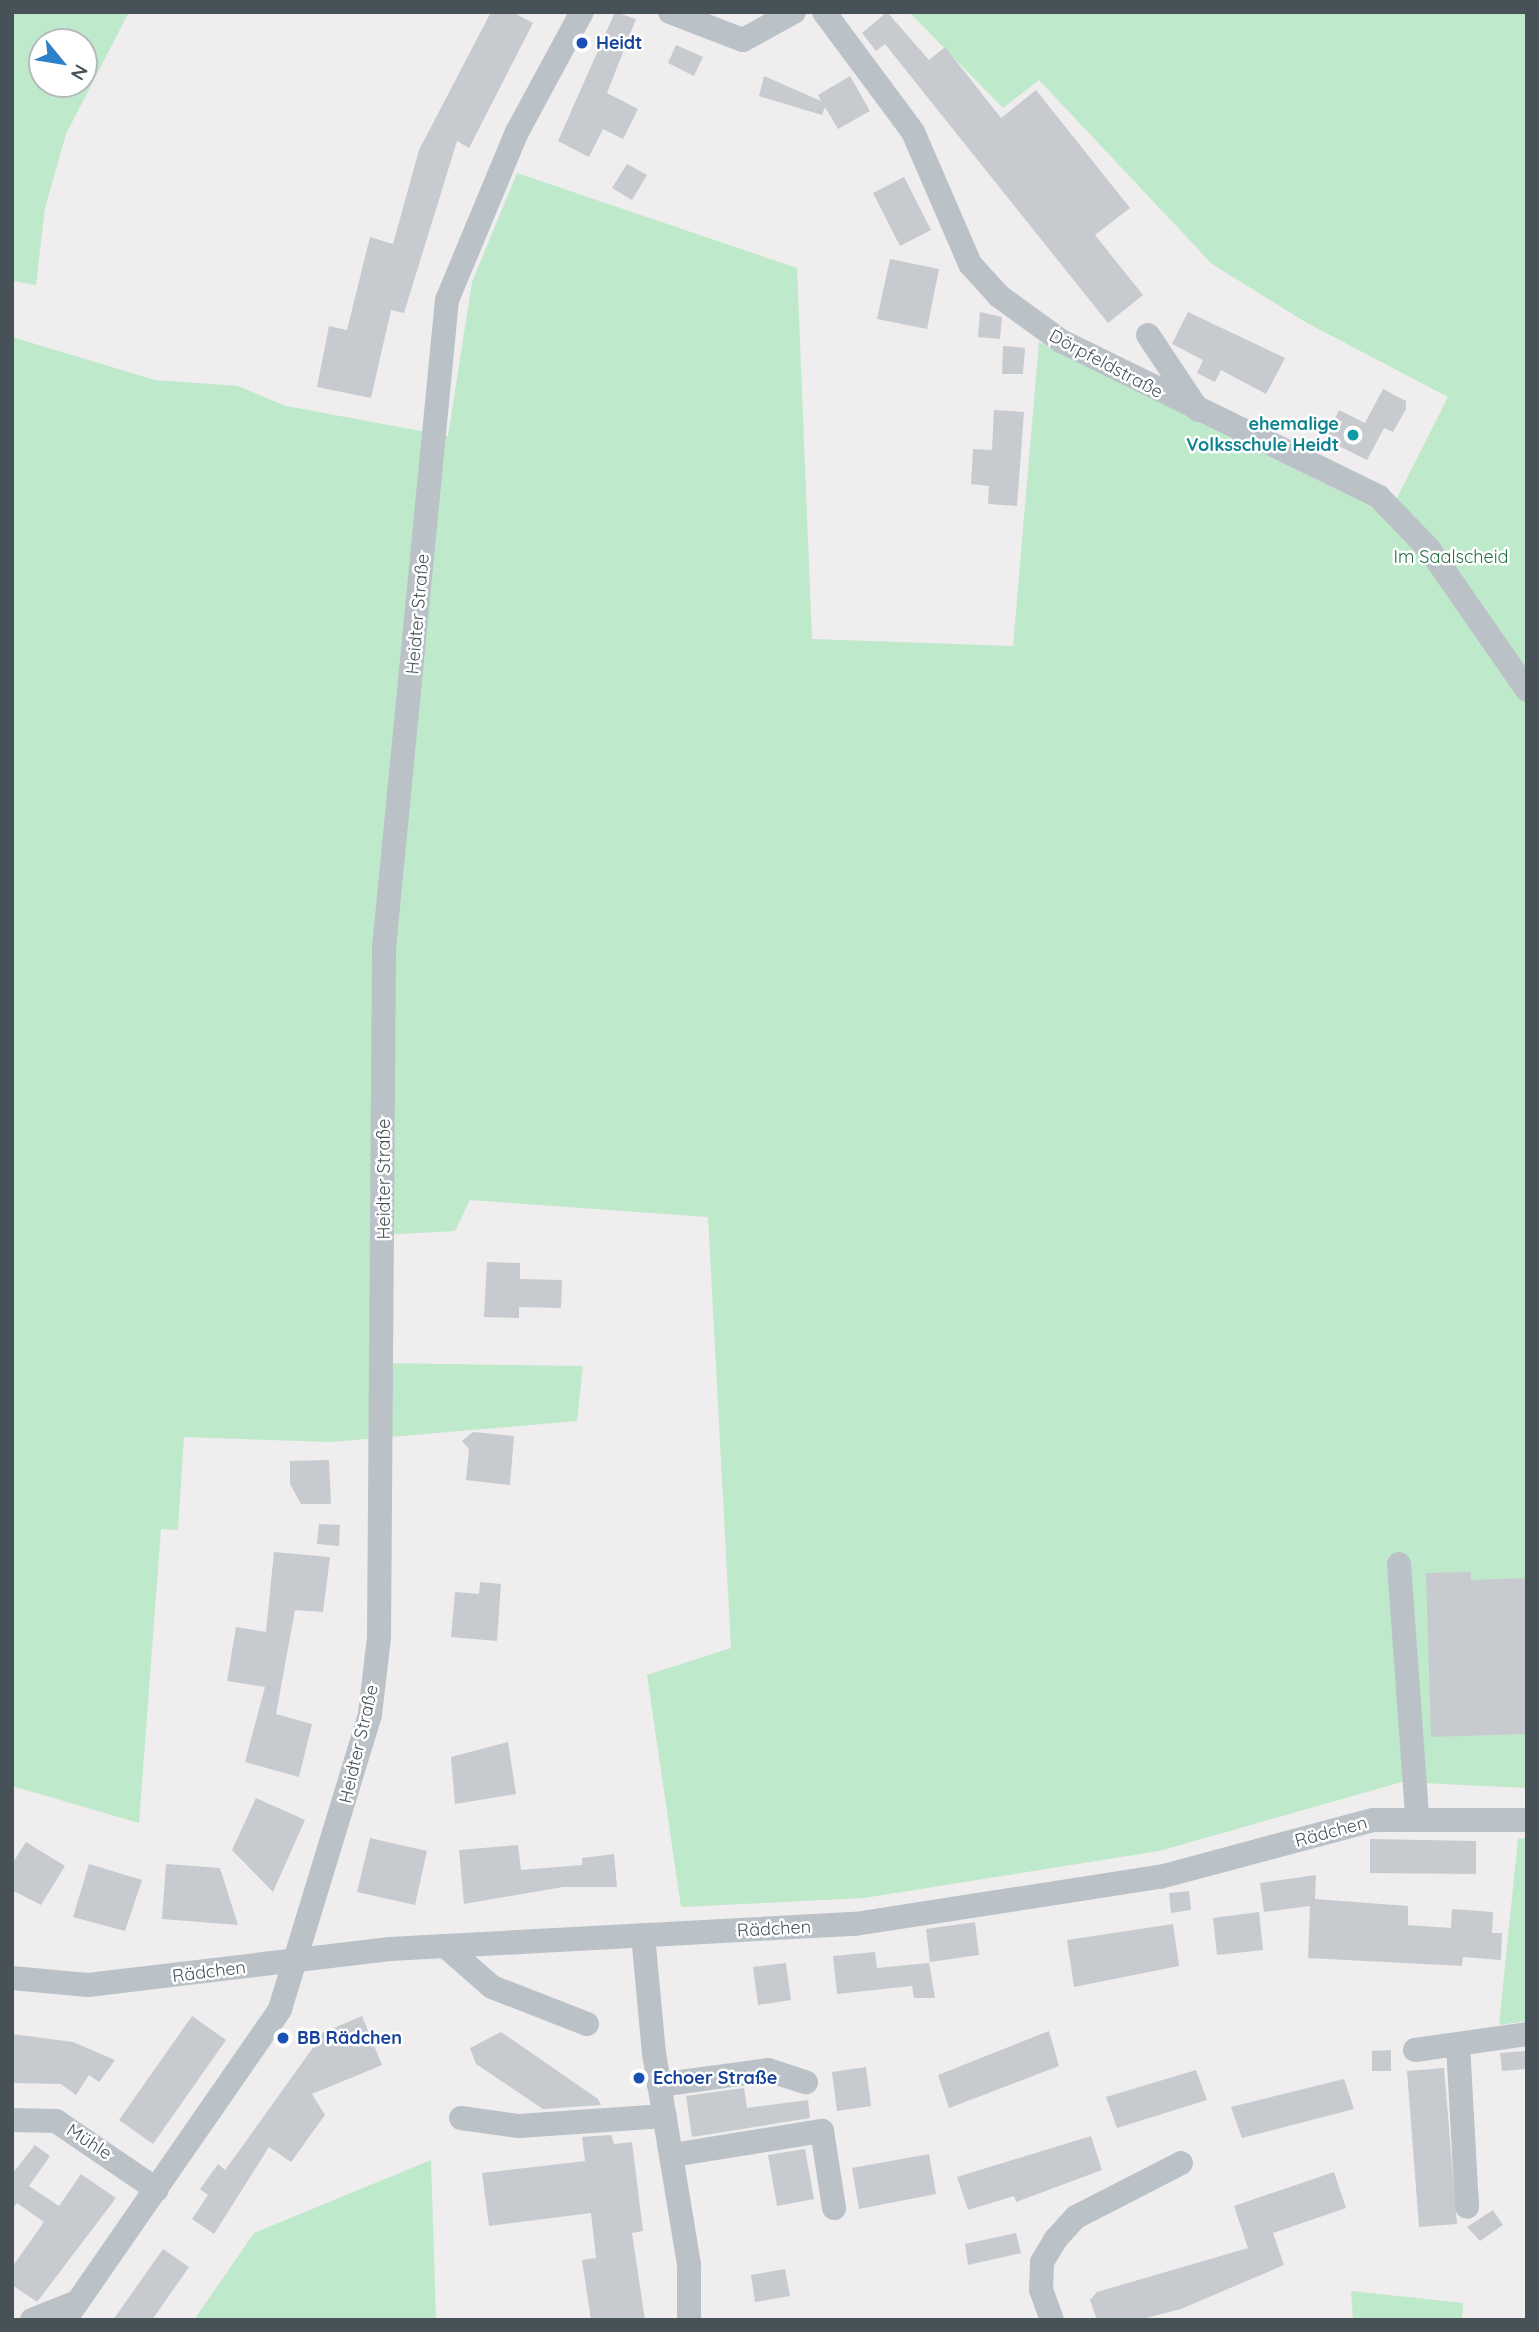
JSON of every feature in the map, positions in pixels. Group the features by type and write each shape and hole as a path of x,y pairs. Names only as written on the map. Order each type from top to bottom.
{"street":[{"name":"Heidter Straße","path":"32,2320 71,2311 158,2190 280,2009 299,1961 370,1714 379,1637 384,948 447,300 517,132 582,12"},
{"path":"670,12 743,40 794,12"},
{"name":"Dörpfeldstraße","path":"829,15 913,132 970,264 999,296 1060,341 1379,497 1429,549 1527,690"},
{"path":"1148,335 1198,410"},
{"path":"1399,1564 1417,1818"},
{"name":"Rädchen","path":"12,1978 89,1985 445,1946 868,1922 1160,1877 1373,1820 1527,1820"},
{"path":"643,1935 659,2085 673,2155 689,2320"},
{"path":"445,1946 492,1987 587,2024"},
{"path":"1415,2050 1527,2034"},
{"path":"1458,2045 1467,2207"},
{"path":"659,2085 768,2070 806,2082"},
{"path":"461,2118 533,2126 665,2116"},
{"name":"Mühle","path":"12,2120 56,2121 158,2190"},
{"path":"673,2155 822,2131 834,2208"},
{"path":"1052,2320 1041,2290 1042,2262 1055,2241 1076,2217 1181,2163"}],"green space":[{"path":"12,12 129,12 98,72 98,28 28,28 28,98 85,98 66,134 45,208 36,285 12,281"},
{"name":"Im Saalscheid","path":"909,12 1527,12 1527,1788 1402,1782 1159,1851 864,1898 681,1907 647,1675 731,1648 708,1217 470,1200 455,1231 383,1235 380,1363 583,1366 577,1421 331,1442 184,1437 178,1530 161,1529 139,1823 12,1786 12,337 155,380 238,386 286,406 448,436 472,282 517,173 797,268 812,639 1013,646 1039,342 1388,515 1395,502 1448,397 1307,323 1212,264 1039,80 1003,108"},
{"path":"1527,1838 1527,2021 1499,2025 1518,1839"},
{"path":"431,2160 436,2320 194,2320 254,2233"},
{"path":"1351,2291 1463,2303 1462,2320 1353,2320"}],"building":[{"path":"491,12 512,12 533,23 469,148 457,141 404,313 391,310 371,398 317,387 329,326 347,330 370,237 393,244 419,150"},
{"path":"615,12 636,19 607,93 638,109 623,139 603,129 589,157 558,141"},
{"path":"887,12 929,60 945,47 1001,118 1036,90 1130,208 1095,235 1143,295 1108,323 885,44 876,51 862,33"},
{"path":"676,45 703,57 694,76 668,63"},
{"path":"764,76 821,101 818,95 850,76 870,111 838,129 825,107 822,115 759,96"},
{"path":"627,164 647,175 632,200 612,188"},
{"path":"904,177 931,230 900,246 873,193"},
{"path":"890,259 939,269 927,329 877,319"},
{"path":"980,312 1002,317 1000,339 978,337"},
{"path":"1188,312 1285,358 1266,394 1221,370 1215,382 1197,373 1203,360 1172,344"},
{"path":"1003,346 1025,348 1023,374 1002,374"},
{"path":"1383,389 1406,401 1406,409 1393,432 1384,428 1367,460 1325,439 1339,410 1365,423"},
{"path":"994,410 1024,412 1017,506 988,504 989,486 971,484 973,449 992,450"},
{"path":"487,1262 520,1263 520,1279 562,1280 561,1308 519,1307 519,1318 484,1317"},
{"path":"473,1432 514,1436 510,1485 466,1480 469,1449 462,1441"},
{"path":"329,1460 331,1504 301,1504 290,1484 290,1461"},
{"path":"319,1524 340,1525 339,1546 317,1544"},
{"path":"274,1552 330,1557 323,1612 295,1610 276,1714 312,1724 299,1777 245,1762 265,1687 227,1681 236,1627 266,1632"},
{"path":"1471,1572 1471,1580 1527,1578 1527,1734 1431,1737 1426,1573"},
{"path":"480,1582 501,1584 497,1641 451,1637 455,1592 479,1594"},
{"path":"508,1742 516,1794 455,1804 451,1757"},
{"path":"256,1798 305,1820 273,1892 232,1850"},
{"path":"370,1838 427,1851 415,1905 357,1892"},
{"path":"1370,1839 1476,1841 1476,1874 1370,1873"},
{"path":"26,1842 65,1866 41,1905 12,1890 12,1864"},
{"path":"518,1845 521,1870 582,1865 582,1858 614,1854 617,1887 563,1887 464,1904 459,1850"},
{"path":"89,1864 142,1880 125,1931 73,1917"},
{"path":"166,1864 220,1868 238,1925 162,1919"},
{"path":"1316,1875 1315,1899 1408,1906 1408,1925 1451,1928 1452,1909 1493,1912 1492,1933 1502,1933 1501,1960 1463,1957 1462,1966 1308,1958 1310,1906 1264,1912 1260,1883"},
{"path":"1189,1891 1191,1910 1171,1913 1169,1893"},
{"path":"1259,1912 1263,1950 1217,1955 1213,1918"},
{"path":"975,1922 979,1955 930,1962 926,1929"},
{"path":"1173,1924 1179,1966 1074,1987 1067,1940"},
{"path":"875,1952 877,1968 929,1963 935,1998 914,1998 912,1986 837,1994 833,1956"},
{"path":"786,1963 791,2000 758,2005 753,1967"},
{"path":"192,2016 226,2040 153,2144 119,2120"},
{"path":"362,2016 382,2065 312,2094 325,2115 291,2162 269,2147 214,2234 192,2219 208,2195 200,2189 218,2164 225,2170 317,2042 315,2036"},
{"path":"1049,2031 1059,2066 949,2108 938,2075"},
{"path":"501,2032 598,2099 601,2105 543,2109 476,2064 470,2048"},
{"path":"12,2034 73,2042 115,2060 99,2082 89,2075 76,2095 61,2084 12,2083"},
{"path":"1391,2050 1391,2071 1372,2071 1372,2051"},
{"path":"1527,2051 1527,2069 1502,2071 1500,2053"},
{"path":"866,2067 871,2106 837,2111 832,2072"},
{"path":"1444,2068 1457,2224 1419,2227 1407,2071"},
{"path":"1196,2070 1207,2100 1117,2128 1106,2097"},
{"path":"1344,2079 1354,2109 1242,2138 1231,2107"},
{"path":"744,2088 747,2108 808,2100 810,2118 692,2137 686,2096"},
{"path":"611,2135 614,2144 632,2142 643,2231 632,2233 645,2320 591,2320 582,2260 596,2258 591,2213 489,2226 482,2173 585,2161 582,2137"},
{"path":"1091,2136 1102,2170 1016,2202 1014,2196 968,2210 957,2177"},
{"path":"35,2145 50,2156 29,2186 59,2206 81,2174 116,2198 37,2302 12,2285 12,2267 44,2222 17,2203 12,2210 12,2174"},
{"path":"805,2149 814,2199 777,2206 768,2155"},
{"path":"929,2154 936,2194 859,2209 852,2168"},
{"path":"1334,2172 1346,2208 1273,2233 1284,2265 1181,2309 1138,2320 1097,2320 1090,2300 1097,2292 1248,2248 1234,2206"},
{"path":"1493,2210 1503,2225 1480,2241 1467,2227"},
{"path":"1016,2233 1021,2253 968,2265 965,2244"},
{"path":"163,2249 189,2267 152,2320 113,2320"},
{"path":"785,2269 790,2296 755,2302 751,2275"}],"place":[{"name":"Heidt","path":"582,43"},
{"name":"ehemalige Volksschule Heidt","path":"1353,435"},
{"name":"BB Rädchen","path":"283,2038"},
{"name":"Echoer Straße","path":"639,2078"}]}
